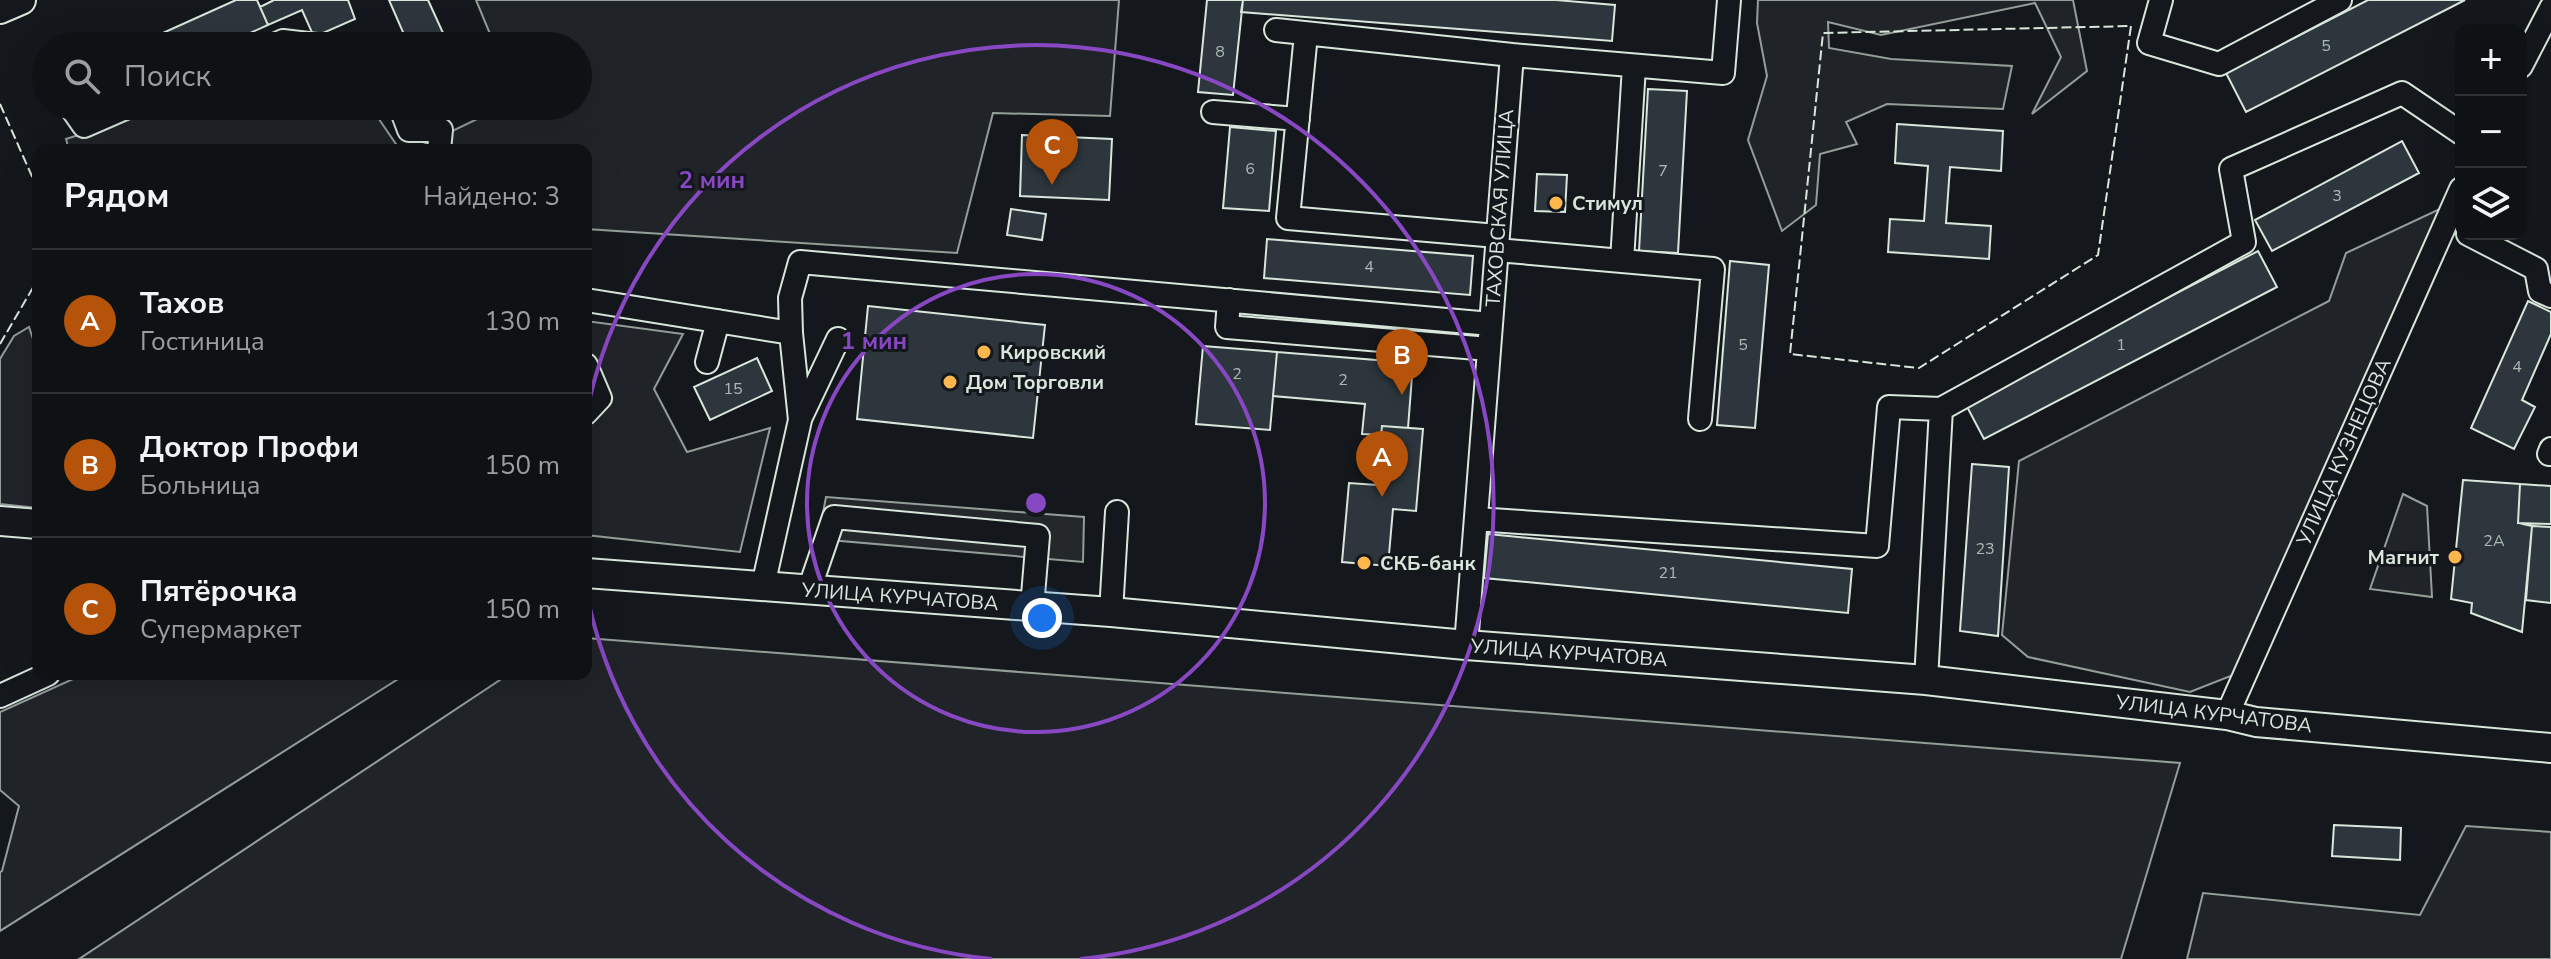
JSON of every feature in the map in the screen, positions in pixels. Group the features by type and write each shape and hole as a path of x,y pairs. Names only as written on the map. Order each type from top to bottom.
{"main road":[{"path":"0,9 21,0"},
{"path":"0,521 32,524"},
{"name":"УЛИЦА КУРЧАТОВА","path":"592,573 1111,612 1466,645 1926,680 2227,715 2256,722 2551,748"}],"street":[{"path":"1276,30 1723,73 1729,0"},
{"path":"2161,0 2149,43 2219,64 2340,0"},
{"path":"2527,54 2551,8"},
{"path":"1306,34 1288,218 1622,261 1713,269 1700,419"},
{"name":"ТАХОВСКАЯ УЛИЦА","path":"1466,645 1512,55"},
{"path":"1622,261 1634,66"},
{"path":"1476,519 1877,546 1889,407 1941,409 2244,242 2231,169 2402,93 2455,129"},
{"path":"1213,112 1298,119"},
{"path":"80,120 84,126 98,120"},
{"path":"405,120 409,130 441,130 440,144"},
{"name":"УЛИЦА КУЗНЕЦОВА","path":"2227,715 2453,227"},
{"path":"2480,240 2536,269 2540,291 2551,296"},
{"path":"800,420 790,298 800,262 1491,324"},
{"path":"1229,300 1227,327 1489,349"},
{"path":"592,301 791,333"},
{"path":"707,362 718,321"},
{"path":"763,586 800,420 838,339"},
{"path":"592,379 600,398 592,407"},
{"path":"1926,680 1941,409"},
{"path":"1111,612 1117,512"},
{"path":"809,590 834,517 1038,536 1032,607"},
{"path":"0,696 35,680"}],"shaded area":[{"path":"476,0 1119,0 1110,116 993,113 957,253 592,229 592,144 425,144 475,120 592,120 592,32 489,32"},
{"path":"1758,0 2073,0 2087,71 2032,114 2061,57 2035,3 1881,35 1828,22 1829,48 1891,59 2012,66 2003,109 1887,104 1846,122 1857,144 1820,154 1816,205 1782,231 1748,140 1767,76 1757,23"},
{"path":"126,120 380,120 396,144 67,144 66,139"},
{"path":"2455,202 2455,231 2251,668 2190,692 2028,657 2002,635 2019,461 2329,301 2346,253"},
{"path":"592,322 683,334 654,389 687,452 770,428 740,552 592,536"},
{"path":"29,327 32,336 32,507 0,504 0,359 14,336"},
{"path":"2403,494 2427,506 2432,597 2370,589"},
{"path":"826,497 1084,517 1083,562 818,539"},
{"path":"592,638 2180,763 2121,959 79,959 500,680 592,680"},
{"path":"71,680 397,680 0,931 0,872 19,806 0,790 0,712"},
{"path":"2466,826 2551,832 2551,959 2187,959 2203,893 2420,915"}],"building":[{"path":"236,0 257,0 268,25 252,32 165,32"},
{"path":"274,0 348,0 355,19 325,32 312,32 302,10 268,25 260,7"},
{"path":"389,0 428,0 443,32 403,32"},
{"path":"1207,0 1243,0 1233,95 1198,92"},
{"path":"1243,0 1556,0 1615,5 1612,41 1241,12"},
{"path":"2368,0 2465,0 2246,112 2226,73"},
{"path":"1648,89 1687,91 1678,253 1639,251"},
{"path":"1897,124 2003,131 2001,171 1950,167 1946,223 1991,226 1989,259 1888,252 1890,219 1924,221 1928,166 1895,163"},
{"path":"1230,127 1276,131 1269,211 1223,208"},
{"path":"1022,135 1112,139 1109,200 1020,196"},
{"path":"2402,141 2419,173 2272,251 2255,220"},
{"path":"1537,174 1567,175 1565,212 1535,211"},
{"path":"1011,209 1046,214 1042,240 1007,235"},
{"path":"1267,239 1473,256 1470,295 1264,278"},
{"path":"2258,251 2277,287 1984,439 1965,403"},
{"path":"1730,261 1769,265 1755,428 1717,425"},
{"path":"2528,301 2551,312 2551,334 2522,400 2535,407 2514,449 2471,428"},
{"name":"Дом Торговли","path":"868,306 1045,325 1033,438 857,419"},
{"path":"1203,346 1277,352 1270,430 1196,424"},
{"path":"1277,352 1413,363 1408,428 1382,426 1381,435 1362,434 1365,404 1273,396"},
{"path":"757,358 772,391 710,420 694,387"},
{"path":"1382,426 1423,429 1416,511 1393,509 1388,566 1342,562 1349,483 1377,485"},
{"path":"1972,464 2009,467 1998,636 1960,631"},
{"path":"2463,480 2520,484 2518,523 2532,526 2522,632 2471,613 2472,603 2451,599"},
{"path":"2520,484 2551,486 2551,524 2518,523"},
{"path":"2532,526 2551,527 2551,603 2526,600"},
{"path":"1488,534 1852,569 1848,613 1484,578"},
{"path":"2334,825 2401,828 2400,860 2332,856"}],"fence":[{"path":"2131,26 2098,255 1919,368 1790,354 1823,33 2131,26"},
{"path":"0,104 32,176"},
{"path":"0,344 32,289"}],"place":[{"name":"Пятёрочка","path":"1052,185"},
{"name":"Стимул","path":"1556,203"},
{"name":"Кировский","path":"984,352"},
{"name":"Дом Торговли","path":"950,382"},
{"name":"Доктор Профи","path":"1402,395"},
{"name":"Тахов","path":"1382,497"},
{"name":"Магнит","path":"2455,557"},
{"name":"СКБ-банк","path":"1364,563"}]}
